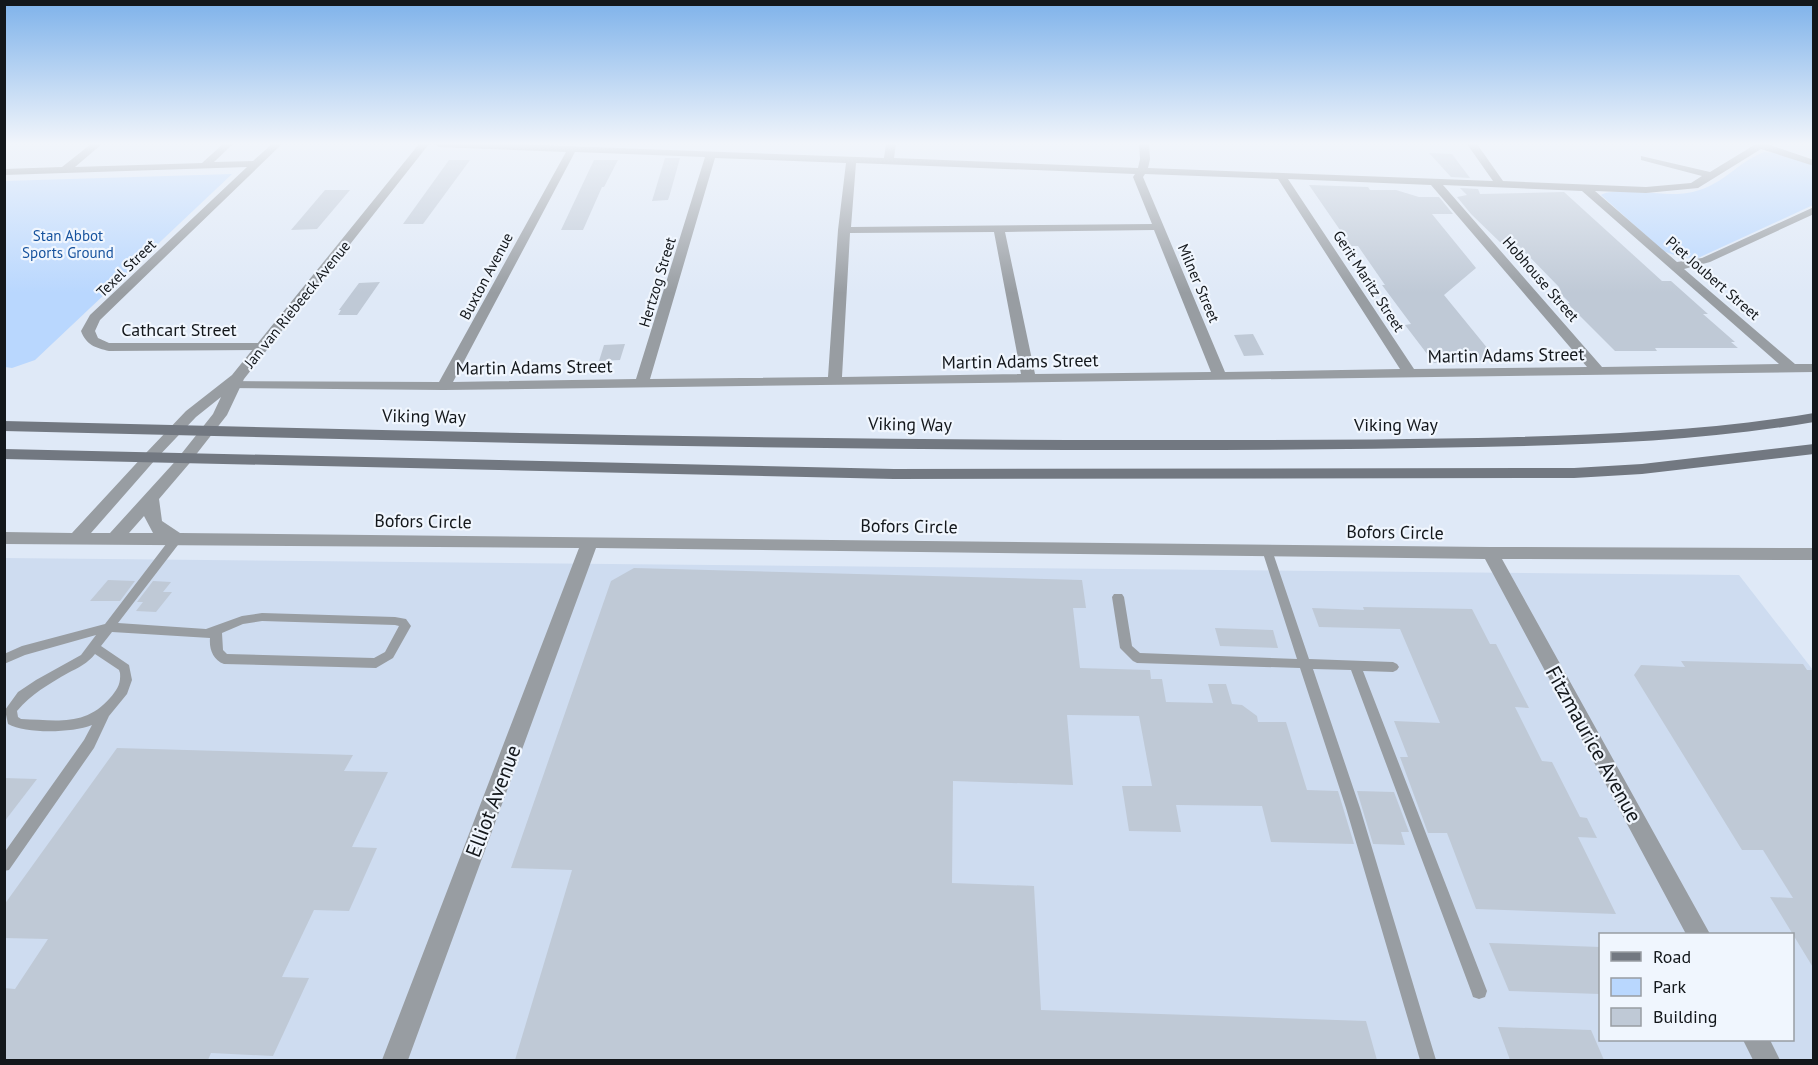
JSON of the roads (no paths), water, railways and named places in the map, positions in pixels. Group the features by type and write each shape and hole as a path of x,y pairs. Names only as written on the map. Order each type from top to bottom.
{"main road":[{"name":"Viking Way","path":"4,426 669,441 1070,446 1460,443 1679,436 1761,427 1814,417"},
{"path":"4,454 906,474 1563,473 1642,468 1814,449"}],"street":[{"name":"Texel Street","path":"95,342 90,339 88,331 95,318 225,194"},
{"name":"Jan van Riebeeck Avenue","path":"77,538 175,430 233,383 385,194"},
{"name":"Buxton Avenue","path":"444,387 548,194"},
{"name":"Hertzog Street","path":"642,384 699,194"},
{"path":"835,382 848,194"},
{"name":"Milner Street","path":"1145,194 1221,377"},
{"name":"Gerit Maritz Street","path":"1293,194 1410,374"},
{"name":"Hobhouse Street","path":"1444,194 1599,372"},
{"name":"Piet Joubert Street","path":"1592,194 1792,369"},
{"path":"1674,266 1696,264 1814,210"},
{"path":"844,230 1158,227"},
{"path":"999,228 1029,379"},
{"name":"Cathcart Street","path":"95,342 115,347 264,346"},
{"name":"Martin Adams Street","path":"233,383 444,387 1814,368"},
{"name":"Jan van Riebeeck Avenue","path":"115,538 208,431 220,415 233,383"},
{"path":"151,496 150,513 154,524 164,533 177,538"},
{"name":"Bofors Circle","path":"4,538 590,542 1490,553 1814,554"},
{"name":"Elliot Avenue","path":"395,1060 590,542"},
{"name":"Fitzmaurice Avenue","path":"1490,553 1697,933"},
{"path":"1757,1041 1767,1060"}],"lane":[{"path":"103,716 93,722 82,724 19,724 8,714 32,688 78,663 94,647 177,538"},
{"path":"1267,550 1353,808 1428,1060"},
{"path":"1118,597 1126,648 1137,658 1393,667"},
{"path":"4,659 22,651 110,627 202,634 216,632 242,620 262,617 395,621 402,622 405,626 389,655 376,663 224,659 218,655 215,647 216,632"},
{"path":"4,865 89,744 103,716 126,688 128,679 125,668 94,647"},
{"path":"1355,666 1479,991"}],"park label":[{"name":"Stan Abbot Sports Ground","path":"68,244"}]}
